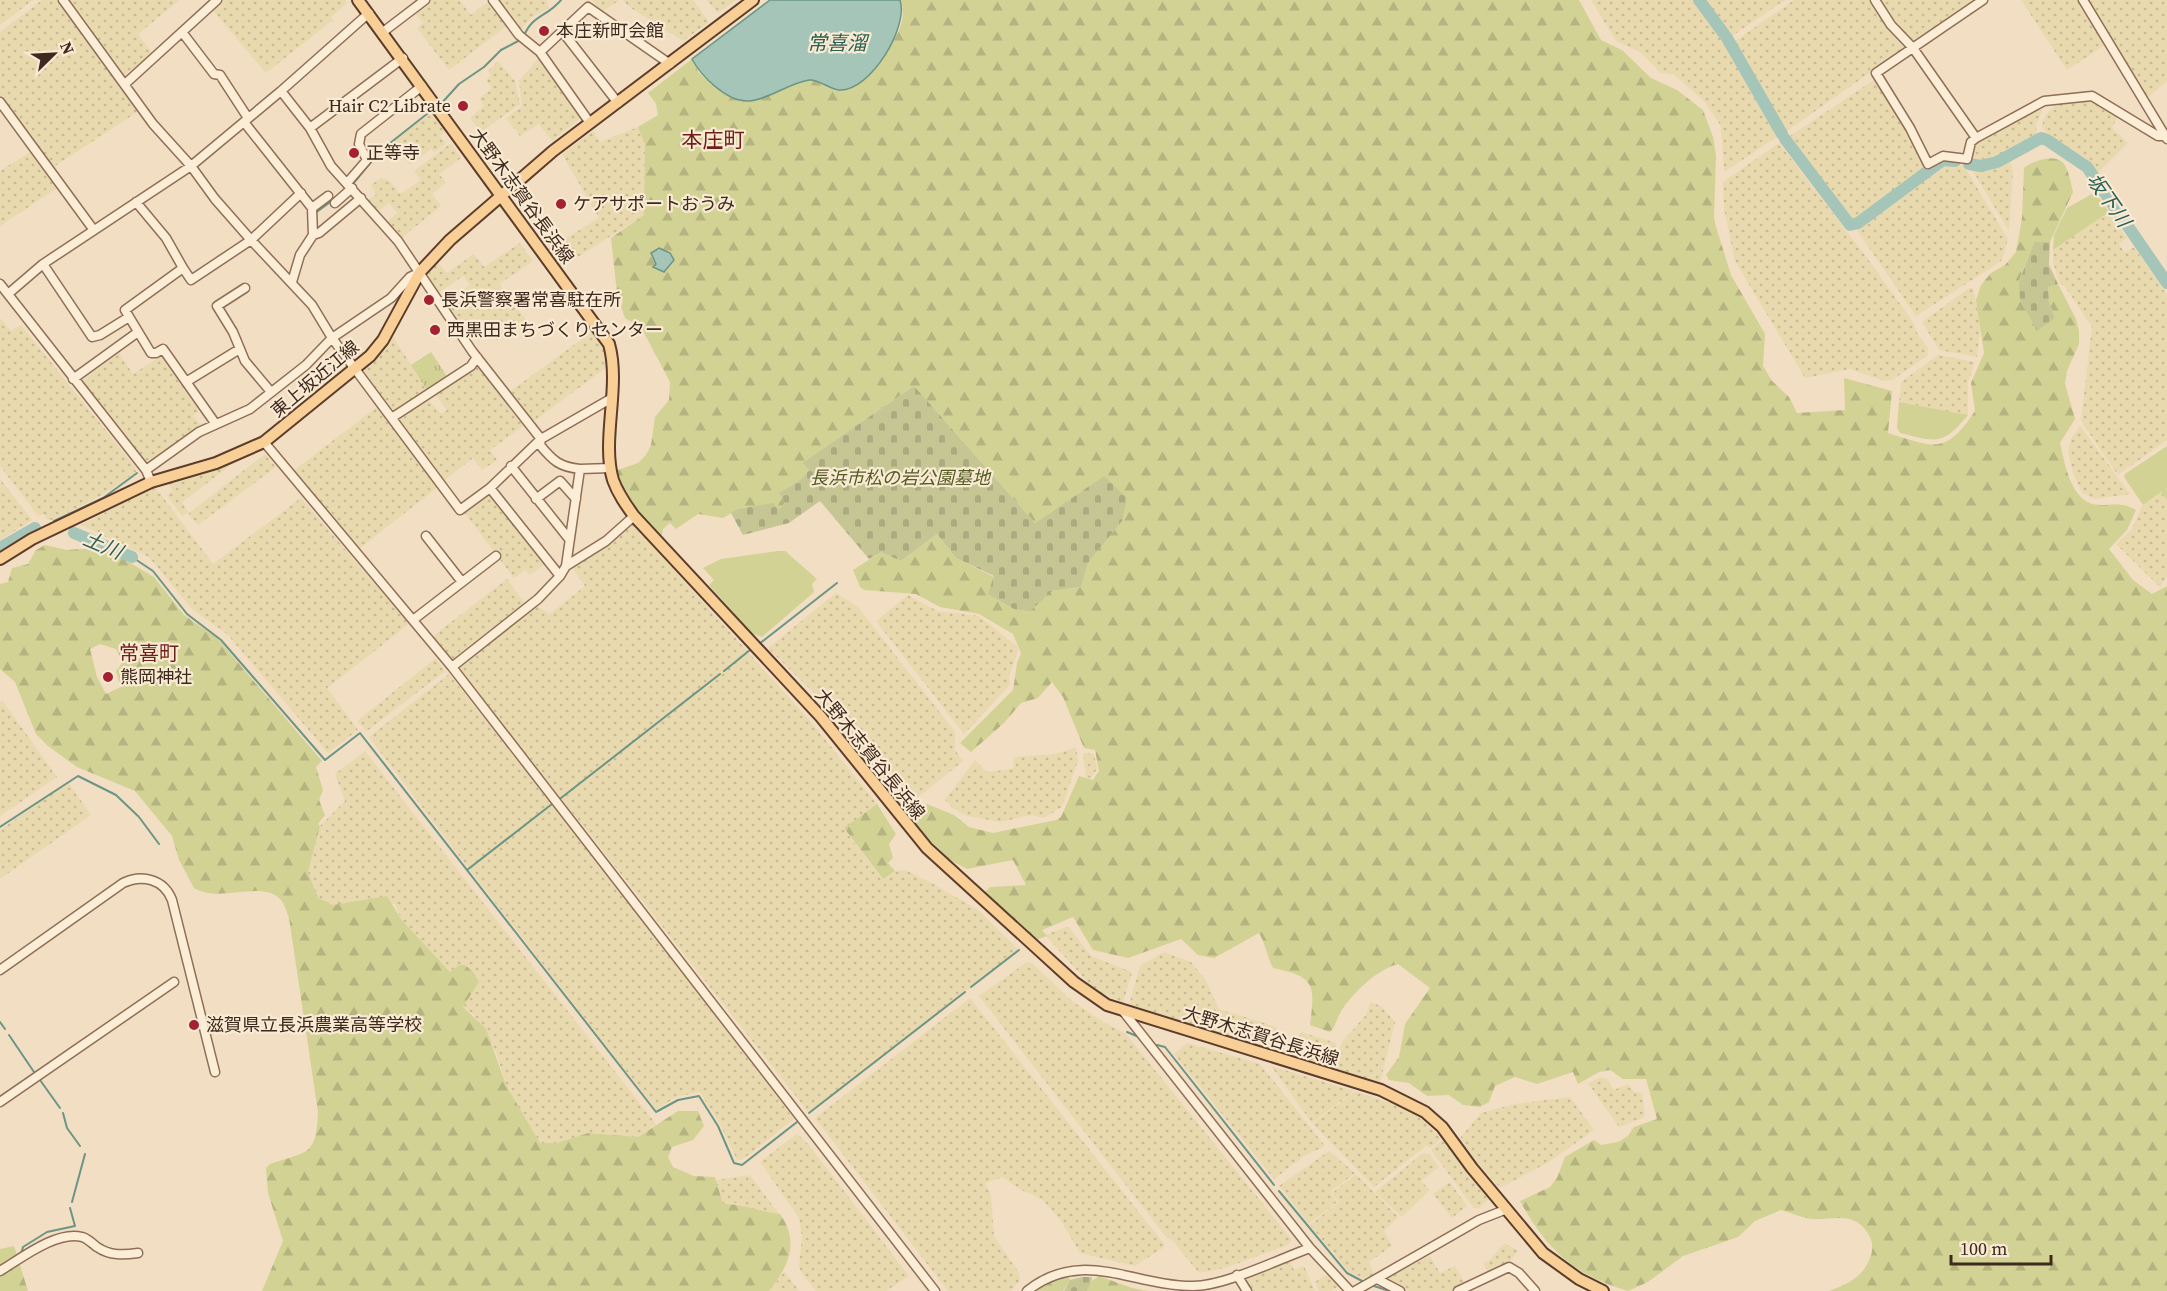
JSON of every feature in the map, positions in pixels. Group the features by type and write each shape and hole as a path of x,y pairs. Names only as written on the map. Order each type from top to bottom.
{"main road":[{"name":"大野木志賀谷長浜線","path":"358,0 403,58 500,196 603,332 612,353 611,468 620,497 634,516 821,717 927,848 1074,982 1107,1005 1381,1090 1425,1112 1442,1127 1472,1168 1543,1253 1579,1279 1603,1291"},
{"name":"東上坂近江線","path":"0,558 32,539 151,482 216,463 264,442 357,369 383,340 420,272 450,240 590,123 753,0"}],"street":[{"path":"63,0 153,124 191,166 249,241 292,282 312,305 332,338 460,510 490,488 541,439 612,398"},
{"path":"125,84 218,0"},
{"path":"383,32 425,0"},
{"path":"493,0 519,35 540,52 590,123"},
{"path":"1875,0 1891,25 1913,48 1976,138"},
{"path":"1983,0 1876,73 1910,128 1925,162 1930,163 1943,156 1967,159 1971,142 1976,138 2044,101 2092,96 2157,136 2166,138"},
{"path":"2084,0 2166,138"},
{"path":"540,52 588,7 670,64"},
{"path":"151,482 146,470 5,290 93,229 138,204 191,166 281,92 369,13"},
{"path":"562,31 618,103"},
{"path":"182,32 214,74 220,75 246,120 312,208 314,235"},
{"path":"310,128 403,58"},
{"path":"335,203 350,186 367,159 365,152 358,144 361,134 422,86"},
{"path":"281,92 310,128 331,166 398,241 477,357 541,439 540,445 558,465 580,469 611,468"},
{"path":"0,102 93,229"},
{"path":"138,204 166,238 191,280 249,241 302,193"},
{"path":"312,208 328,196"},
{"path":"292,282 300,255 314,235 361,198"},
{"path":"43,264 92,337 129,317"},
{"path":"183,268 125,310 151,353 163,349 215,423"},
{"path":"146,470 215,423 239,415 271,392 306,365 332,338 391,298 410,277 420,272"},
{"path":"245,288 217,306 233,332 238,350 271,392"},
{"path":"391,298 402,304"},
{"path":"73,379 138,333"},
{"path":"186,382 238,350"},
{"path":"393,417 471,366 477,357"},
{"path":"264,442 452,667 935,1291"},
{"path":"512,466 569,539"},
{"path":"452,667 538,599 560,576 566,566 580,469"},
{"path":"536,499 560,481 576,499"},
{"path":"490,488 560,576"},
{"path":"566,566 606,541 634,516"},
{"path":"426,536 462,582"},
{"path":"413,620 496,556"},
{"path":"0,970 123,883 139,878 155,881 168,891 172,900 214,1072"},
{"path":"0,1102 174,982"},
{"path":"1123,1011 1310,1248 1353,1291 1378,1280 1479,1220 1507,1209"},
{"path":"0,1271 50,1241 72,1236 83,1237 102,1251 122,1256 138,1252"},
{"path":"1026,1291 1059,1272 1080,1269 1195,1286 1237,1275 1310,1248"},
{"path":"1458,1291 1509,1267 1519,1273 1535,1291"},
{"path":"1237,1275 1246,1291"},
{"path":"1378,1280 1400,1291"}],"shaded area":[{"path":"0,0 33,0 0,25"},
{"path":"42,0 59,0 139,111 52,168 0,98 0,32"},
{"path":"67,0 180,0 138,34 153,54 124,76"},
{"path":"221,0 345,0 347,3 331,17 333,20 266,73 211,8"},
{"path":"428,0 459,0 471,15 489,1 508,25 449,70 417,28 423,23 414,11"},
{"path":"496,0 547,0 549,8 532,17 520,30"},
{"path":"592,0 618,0 618,1 602,12"},
{"path":"623,0 693,0 709,22 683,41 628,6"},
{"path":"707,0 736,0 718,13"},
{"path":"1591,0 1696,0 1725,42 1780,135 1724,172 1721,126 1704,101 1673,74 1661,73 1640,52 1616,41"},
{"path":"1704,0 1785,0 1732,36"},
{"path":"1794,0 1868,0 1905,48 1787,131 1735,41"},
{"path":"1880,0 1976,0 1916,41 1907,37"},
{"path":"2021,0 2079,0 2105,45 2067,70"},
{"path":"2089,0 2167,0 2167,81 2147,98"},
{"path":"540,56 582,117 552,141 539,124 520,136 506,118 522,106 519,81"},
{"path":"498,61 515,81 520,104 481,132 470,118 484,106 479,99 492,88 486,80 491,75 488,71"},
{"path":"1877,78 1909,131 1925,168 1855,220 1849,217 1790,136"},
{"path":"2089,99 2118,116 2112,128 2128,143 2097,174 2086,158 2046,133 2042,126 2045,116 2055,105"},
{"path":"2039,107 2042,111 2036,124 2037,136 1992,160 1973,160 1971,153 1974,143"},
{"path":"429,115 434,116 445,132 440,136 446,144 434,152 431,149 410,165 390,143"},
{"path":"638,127 645,145 644,215 559,269 545,251 599,218 562,154 593,131 600,142"},
{"path":"451,143 461,158 439,174 446,183 432,194 441,206 399,240 386,223 397,213 389,203 377,212 367,201 376,195 371,185 381,178 390,181 400,194 421,180 414,171"},
{"path":"1779,143 1870,262 1913,322 1917,333 1928,348 1927,356 1892,380 1884,381 1850,369 1805,378 1735,261 1724,209 1723,182"},
{"path":"30,152 34,153 57,183 57,188 0,226 0,171"},
{"path":"2010,161 2013,171 2009,231 1971,168 1983,171"},
{"path":"1944,163 1964,166 2008,239 2002,260 1916,316 1856,229"},
{"path":"2109,212 2127,238 2119,244 2125,253 2134,247 2167,295 2167,440 2118,475 2081,421 2092,327 2066,288 2059,282 2053,262 2053,250"},
{"path":"520,243 533,261 499,284 527,321 497,341 484,323 466,336 445,305 470,285 463,276 437,294 426,277 437,262 447,273 474,254 484,267"},
{"path":"1969,288 1973,288 1981,324 1977,357 1939,350 1922,322"},
{"path":"0,318 11,331 21,325 135,467 136,472 104,494 54,520 47,519 44,514 38,516 0,466"},
{"path":"593,331 604,352 606,368 531,423 508,393"},
{"path":"391,333 428,392 392,413 362,371"},
{"path":"119,353 133,374 161,356 199,411 193,416 201,425 150,462 143,461 77,384"},
{"path":"1938,355 1975,362 1968,382 1968,415 1899,402 1901,382"},
{"path":"481,365 526,424 490,450 497,460 482,470 473,458 442,482 398,421 428,399 441,414 447,410 435,394 475,366"},
{"path":"381,404 438,487 359,549 293,471"},
{"path":"2080,426 2130,494 2095,499 2082,493 2072,470 2068,451 2071,439"},
{"path":"265,454 276,467 198,525 188,514"},
{"path":"235,462 182,502 188,512 182,516 167,495 173,491 168,484"},
{"path":"0,479 32,520 0,540"},
{"path":"153,487 213,564 301,498 409,624 327,688 358,730 328,753 227,634 192,609 149,557 81,525"},
{"path":"2161,492 2167,500 2167,577 2160,587 2116,544 2132,529 2142,506"},
{"path":"491,493 546,563 530,575 525,570 514,578 463,511"},
{"path":"631,522 812,723 877,804 844,829 882,879 895,871 905,870 930,882 978,910 1019,950 809,1113 458,667 535,605 550,614 585,586 571,566"},
{"path":"507,579 526,605 453,662 433,636"},
{"path":"836,593 858,607 955,732 955,750 963,761 906,807 819,698 768,648"},
{"path":"908,595 937,611 979,616 1019,648 1009,677 1011,684 964,734 876,621"},
{"path":"436,658 445,671 367,731 357,721"},
{"path":"449,674 611,880 794,1119 742,1160 737,1160 722,1128 700,1092 676,1097 656,1110 369,737"},
{"path":"2,700 57,777 0,816 0,702"},
{"path":"1076,747 1078,761 1062,807 1044,818 1031,815 1001,822 967,816 945,800 975,760 987,772 1013,769 1014,757 1055,754"},
{"path":"365,751 656,1124 638,1137 588,1133 557,1143 540,1143 506,1085 496,1052 474,1015 463,1007 479,982 459,965 450,972 401,919 395,904 333,905 318,898 308,872 320,826 345,801 335,774"},
{"path":"1083,753 1094,754 1097,769 1091,778 1086,777"},
{"path":"68,782 91,815 0,879 0,830"},
{"path":"1068,926 1091,956 1132,972 1123,1003 1095,990 1045,935"},
{"path":"1164,952 1191,962 1205,979 1219,1009 1277,1027 1270,1054 1162,1019 1129,1005 1140,966"},
{"path":"1027,962 1032,963 1072,1001 1125,1033 1292,1240 1288,1245 1225,1268 1199,1273 1172,1240 1166,1237 979,996"},
{"path":"970,998 1164,1244 1164,1247 1135,1266 1080,1253 1061,1221 1042,1199 1019,1189 1003,1177 985,1183 991,1195 994,1236 1019,1273 1020,1281 1010,1291 948,1291 815,1118"},
{"path":"1370,1002 1381,1006 1395,1022 1380,1083 1333,1068 1342,1042 1366,1015"},
{"path":"1301,1032 1336,1043 1331,1067 1292,1056"},
{"path":"1187,1043 1260,1064 1325,1146 1304,1156 1274,1179 1174,1054"},
{"path":"1271,1066 1354,1091 1312,1123"},
{"path":"1600,1077 1607,1079 1614,1090 1628,1084 1634,1092 1642,1093 1645,1115 1643,1118 1619,1127 1588,1083"},
{"path":"1355,1091 1405,1108 1423,1120 1441,1139 1430,1148 1427,1145 1374,1187 1313,1124"},
{"path":"1570,1097 1594,1130 1549,1162 1500,1188 1470,1154 1460,1138 1481,1113 1515,1104"},
{"path":"797,1134 808,1144 909,1276 886,1291 816,1291 803,1275 799,1267 802,1237 799,1218 760,1162"},
{"path":"1442,1140 1489,1199 1478,1209 1473,1207 1431,1150"},
{"path":"1329,1151 1355,1173 1330,1192 1337,1202 1309,1224 1279,1186"},
{"path":"1423,1153 1429,1154 1439,1167 1421,1181 1430,1190 1402,1217 1375,1192"},
{"path":"1356,1174 1398,1217 1384,1231 1392,1246 1369,1262 1376,1279 1364,1279 1349,1272 1310,1225 1339,1202 1332,1193"},
{"path":"750,1175 779,1214 762,1212 735,1203 723,1204 716,1180"},
{"path":"1450,1182 1467,1206 1452,1218 1433,1194"},
{"path":"1504,1243 1518,1251 1507,1265 1489,1274 1483,1263 1490,1260"},
{"path":"1430,1256 1440,1273 1455,1266 1466,1285 1454,1291 1409,1291 1385,1281 1387,1278"},
{"path":"1290,1262 1294,1270 1304,1266 1315,1291 1250,1291 1245,1284 1245,1277"},
{"path":"784,1272 799,1291 769,1291"},
{"path":"1329,1273 1339,1286 1331,1291 1319,1291 1315,1282"}],"green space":[{"path":"901,0 1579,0 1601,40 1622,50 1651,78 1677,90 1703,110 1713,137 1716,156 1714,218 1717,230 1731,275 1765,334 1763,366 1772,381 1789,397 1797,413 1845,410 1844,378 1892,391 1888,433 1928,444 1938,444 1955,435 1975,411 1971,383 1984,353 1976,300 1981,285 1991,273 2005,265 2016,252 2022,218 2024,168 2032,163 2050,159 2056,159 2064,164 2073,192 2050,242 2034,242 2019,281 2055,318 2049,302 2048,287 2058,284 2076,319 2079,344 2067,371 2065,384 2075,419 2060,443 2071,482 2082,498 2090,503 2122,505 2136,510 2127,530 2109,549 2133,580 2152,594 2167,586 2167,1291 1829,1291 1849,1282 1867,1265 1872,1251 1869,1235 1862,1225 1849,1219 1812,1219 1781,1210 1755,1221 1738,1237 1683,1256 1648,1282 1628,1291 1609,1285 1577,1268 1552,1247 1520,1201 1550,1187 1557,1178 1565,1157 1594,1140 1601,1145 1618,1142 1628,1136 1634,1127 1657,1119 1646,1079 1623,1079 1610,1070 1599,1072 1578,1084 1573,1072 1537,1084 1515,1077 1495,1086 1489,1102 1480,1107 1463,1105 1449,1095 1427,1096 1409,1083 1389,1080 1386,1075 1399,1057 1405,1024 1430,988 1398,964 1374,976 1352,996 1330,1032 1310,1025 1312,992 1310,985 1298,975 1273,968 1259,933 1214,958 1198,955 1181,939 1128,958 1093,950 1073,917 1042,930 1047,936 1036,940 984,893 990,887 1026,885 1013,860 967,869 950,860 906,816 927,804 954,815 969,827 993,833 1056,820 1061,817 1079,776 1093,780 1099,771 1095,750 1084,748 1063,697 1052,682 1038,698 1021,703 1004,723 971,752 960,743 1013,690 1021,653 1013,634 979,614 940,607 916,594 864,590 860,587 853,570 881,552 901,561 937,534 956,558 994,577 1052,591 1081,587 1088,563 1122,521 1104,476 1035,523 914,386 802,463 809,470 800,480 779,493 785,503 779,509 738,509 723,518 698,514 676,529 670,523 663,529 661,540 628,499 615,471 638,463 646,455 651,445 655,417 669,400 670,382 641,327 625,318 621,307 623,301 617,293 611,238 644,215 645,145 638,127 658,115 656,104 648,93 692,59 699,73 722,92 796,84 811,79 839,90 873,63 893,41 900,28 903,14"},
{"path":"2092,194 2100,199 2109,212 2053,250 2054,235 2067,208"},
{"path":"2034,242 2050,242 2049,265 2058,284 2048,287 2049,302 2055,318 2037,331 2020,299 2019,282"},
{"path":"431,352 448,378 428,392 411,365"},
{"name":"長浜市松の岩公園墓地","path":"914,386 1035,523 1104,476 1127,498 1122,521 1088,563 1081,587 1052,591 1030,611 1014,609 988,594 994,576 956,558 937,534 901,561 881,552 869,559 820,501 789,523 743,535 731,513 738,509 773,503 779,509 785,503 779,493 800,480 809,470 802,463"},
{"path":"1899,402 1968,415 1945,437 1922,438 1900,433 1897,428"},
{"path":"2167,446 2167,500 2161,492 2143,505 2124,477 2125,474"},
{"path":"45,545 67,550 96,548 125,560 154,577 184,615 217,638 322,761 316,767 323,790 319,800 325,815 318,824 320,826 308,872 318,898 333,905 387,896 401,919 450,972 459,965 465,965 473,972 479,982 463,1007 486,1029 506,1085 540,1143 557,1143 588,1133 638,1137 678,1111 698,1111 704,1126 693,1140 672,1147 668,1157 673,1167 694,1176 715,1177 723,1204 780,1214 790,1234 790,1254 782,1272 769,1291 262,1291 283,1241 268,1193 266,1168 270,1164 308,1150 315,1137 317,1126 318,1112 289,918 281,900 273,894 252,891 216,894 194,888 179,860 172,836 135,791 77,767 48,746 36,734 15,682 0,669 0,584 8,582 12,568 28,564 36,550","holes":["100,644 116,649 123,662 116,671 121,687 106,694 97,677 90,649"]},
{"path":"785,551 817,579 812,584 814,592 762,637 751,633 709,585 714,580 703,568 721,559"},
{"path":"877,804 896,834 889,844 893,858 888,863 895,871 883,879 844,828"},
{"path":"14,1246 28,1291 0,1291 0,1249"},
{"path":"1069,1275 1070,1280 1063,1291 1035,1291 1057,1277"},
{"path":"1099,1276 1132,1288 1148,1291 1087,1291 1089,1283"},
{"path":"1082,1277 1092,1279 1087,1291 1064,1291 1070,1280"}],"water":[{"name":"常喜溜","path":"770,0 900,0 899,26 893,41 874,70 863,81 851,88 839,90 809,80 763,98 740,100 723,93 702,73 692,59"},
{"path":"659,248 670,253 674,260 664,272 653,267 656,264 651,253"}],"waterway":[{"path":"524,36 531,24 561,0"},
{"name":"坂下川","path":"1699,0 1727,38 1782,134"},
{"path":"440,105 459,84 484,67 501,50 520,40"},
{"path":"352,185 380,151 432,110"},
{"name":"坂下川","path":"1969,164 1981,166 1997,162 2041,138 2047,140 2087,167 2167,283"},
{"name":"坂下川","path":"1785,139 1850,225 1858,223 1943,160 1955,161"},
{"path":"314,214 333,200"},
{"path":"54,521 103,498 137,473"},
{"name":"土川","path":"0,548 35,528"},
{"name":"土川","path":"74,533 132,557"},
{"path":"132,557 153,571 187,614 221,640 325,760 360,733 656,1112 678,1100 699,1096 718,1126 734,1163 742,1165 797,1122"},
{"path":"759,644 837,583"},
{"path":"724,671 750,650"},
{"path":"561,798 720,674"},
{"path":"0,827 78,776 116,795 139,817 159,844"},
{"path":"467,870 552,804"},
{"path":"971,987 1019,950"},
{"path":"809,1113 965,992"},
{"path":"0,1022 5,1029"},
{"path":"1127,1032 1139,1037"},
{"path":"9,1035 34,1072"},
{"path":"1157,1045 1165,1047 1274,1185"},
{"path":"40,1080 60,1108"},
{"path":"63,1113 67,1128 80,1146"},
{"path":"72,1202 85,1154"},
{"path":"1279,1191 1347,1273 1364,1282"},
{"path":"21,1255 23,1247 47,1232 75,1226 70,1208"},
{"path":"1374,1286 1389,1291"}],"place":[{"name":"本庄新町会館","path":"544,31"},
{"name":"Hair C2 Librate","path":"463,106"},
{"name":"正等寺","path":"354,153"},
{"name":"ケアサポートおうみ","path":"561,204"},
{"name":"長浜警察署常喜駐在所","path":"429,300"},
{"name":"西黒田まちづくりセンター","path":"435,330"},
{"name":"熊岡神社","path":"108,677"},
{"name":"滋賀県立長浜農業高等学校","path":"194,1025"}],"district":[{"name":"本庄町","path":"713,140"},
{"name":"常喜町","path":"149,653"}]}
